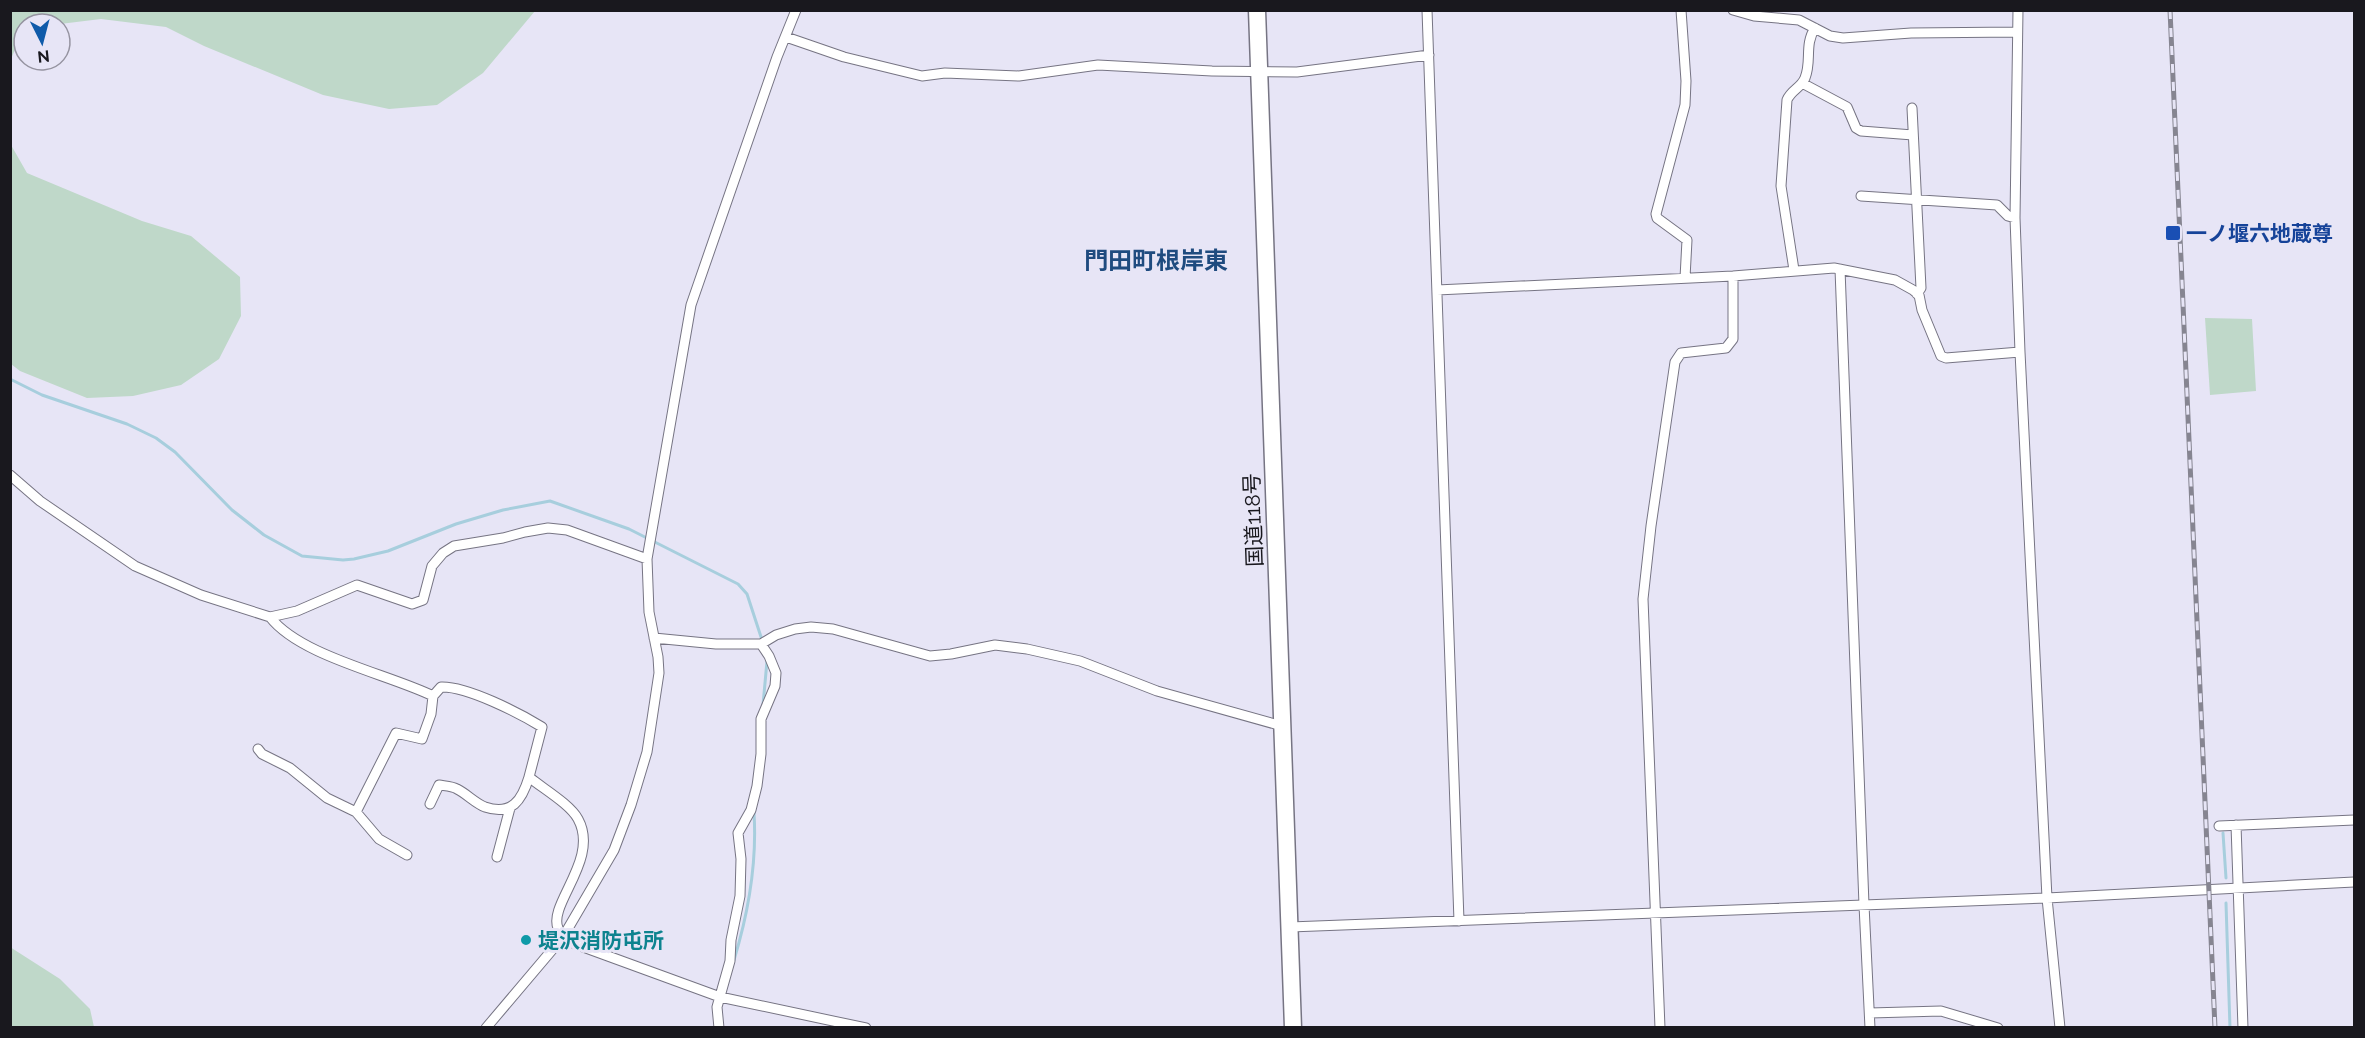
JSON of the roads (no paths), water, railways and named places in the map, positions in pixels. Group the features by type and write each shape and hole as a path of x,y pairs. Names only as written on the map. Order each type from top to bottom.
{"highway":[{"name":"国道118号","path":"1257,10 1293,1028"}],"street":[{"path":"486,1028 563,937 614,850 631,805 647,752 659,673 649,612 647,559 691,305 796,10"},
{"path":"1427,10 1459,921"},
{"path":"1681,10 1686,81 1685,105 1656,214 1657,218 1687,240 1685,278"},
{"path":"1733,10 1754,16 1799,20 1830,36 1843,38 1911,33 2017,32"},
{"path":"2018,10 2015,218 2020,352 2047,898 2060,1028"},
{"path":"1794,270 1784,207 1781,166 1787,100 1802,83 1807,71 1808,38 1815,28"},
{"path":"786,37 844,57 922,76 945,73 1019,76 1098,65 1297,72 1429,55"},
{"path":"1802,83 1847,107 1857,128 1861,131 1913,135"},
{"path":"1912,108 1921,288 1917,294"},
{"path":"1861,196 1997,205 2008,216 2015,218"},
{"path":"1437,290 1733,276 1840,268 1895,280 1917,294 1941,357 2020,352"},
{"path":"1840,268 1870,1028"},
{"path":"1660,1028 1643,599 1651,526 1675,362 1681,353 1726,348 1730,345 1733,339 1733,276"},
{"path":"10,475 40,501 135,566 201,595 270,617 297,611 357,585 412,604 418,603 423,600 432,566 448,549 548,528 567,530 647,559"},
{"path":"270,617 280,629 312,647 378,675 409,684 433,696"},
{"path":"654,638 716,644 761,644 785,632 811,627 833,629 930,656 995,645 1027,649 1080,661 1157,691 1282,726"},
{"path":"719,1028 717,1007 730,961 731,940 740,896 741,859 738,834 751,810 757,786 761,754 761,719 775,686 776,673 761,644"},
{"path":"356,812 396,734 422,739 431,714 433,696 441,687 454,687 516,713 542,727 524,794 516,804 510,808 485,807 455,788 439,785 430,804"},
{"path":"258,749 261,754 290,768 327,798 356,812 379,839 407,855"},
{"path":"529,777 571,811 578,820 583,836 582,859 558,914 557,927 563,937 574,944 720,997 867,1028"},
{"path":"497,857 510,808"},
{"path":"2219,826 2355,820"},
{"path":"2236,825 2243,1028"},
{"path":"1290,927 2047,898 2355,882"},
{"path":"717,1007 727,1028"},
{"path":"1869,1013 1941,1011 1998,1028"}],"waterway":[{"path":"10,379 42,395 127,424 156,438 175,452 232,510 264,535 302,556 354,559 388,551 456,524 503,510 550,501 629,529 738,584 747,594 762,640"},
{"path":"763,705 767,661"},
{"path":"734,960 750,887 754,850 754,813"},
{"path":"2223,833 2226,878"},
{"path":"2226,903 2230,1028"}],"railway":[{"path":"2170,10 2215,1028"}],"place":[{"name":"一ノ堰六地蔵尊","path":"2173,233"},
{"name":"堤沢消防屯所","path":"526,940"}],"district":[{"name":"門田町根岸東","path":"1156,260"}]}
